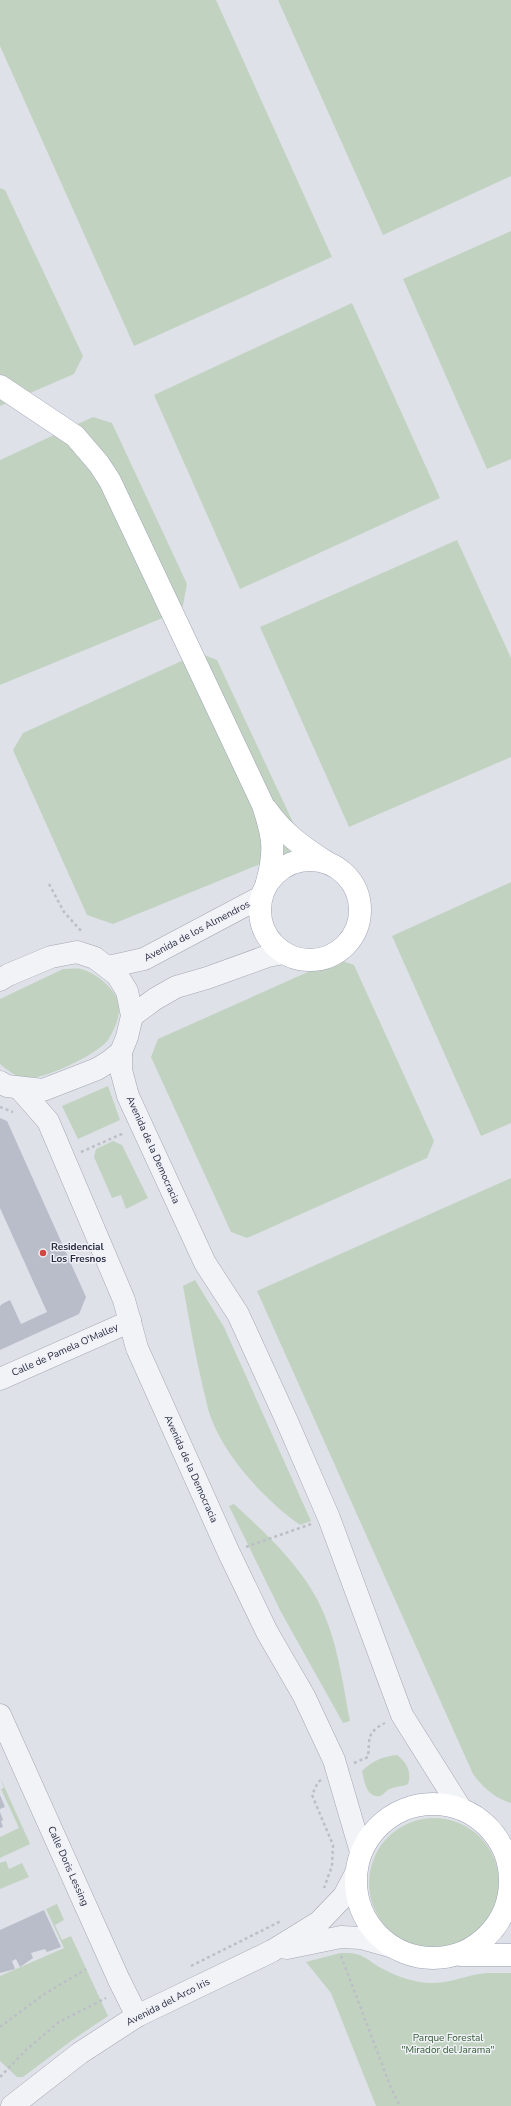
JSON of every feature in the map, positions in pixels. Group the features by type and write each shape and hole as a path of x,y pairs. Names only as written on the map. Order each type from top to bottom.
{"main road":[{"path":"0,386 75,436 99,464 110,481 262,805 274,848 272,865 259,913 263,929 271,943 284,953 301,959 317,959 332,954 345,946 355,932 360,916 359,899 353,883 341,870 326,862 292,839 277,824 262,805"},
{"path":"264,890 278,870 292,862 309,859 326,862"},
{"path":"458,1955 477,1946 493,1931 504,1913 511,1893 511,1876 508,1860 499,1838 482,1821 461,1809 437,1804 414,1806 392,1816 374,1832 358,1863 357,1894 363,1914 375,1933 393,1947 413,1956 436,1959 458,1955 511,1956"}],"street":[{"name":"Avenida de los Almendros","path":"108,967 144,959 264,890"},
{"path":"0,980 8,975 51,957 77,952 95,958 108,967 127,991 132,1016 127,1037 121,1052 97,1069 43,1090 10,1085"},
{"path":"132,1016 155,999 176,987 268,956 284,953"},
{"name":"Avenida de la Democracia","path":"121,1052 121,1070 126,1090 141,1126 205,1263 238,1314 329,1518 402,1714 461,1809"},
{"name":"Avenida de la Democracia","path":"10,1085 48,1121 124,1300 137,1348 229,1554 268,1632 304,1696 338,1771 358,1863"},
{"name":"Calle de Pamela O'Malley","path":"0,1379 122,1325 130,1320"},
{"name":"Calle Doris Lessing","path":"0,1715 123,1990 137,2016"},
{"name":"Avenida del Arco Iris","path":"8,2101 137,2016 272,1951 319,1922 344,1896 358,1863"},
{"name":"Avenida del Arco Iris","path":"272,1951 341,1937 361,1938 393,1947"}],"path":[{"path":"229,1554 329,1518"},
{"path":"322,1893 332,1866 332,1845 312,1796 318,1782 368,1757 369,1736 373,1730 402,1714"},
{"path":"185,1970 288,1917"},
{"path":"340,1953 391,2088 400,2106"},
{"path":"0,2027 43,1995 86,1969"},
{"path":"0,2077 27,2048 59,2022 123,1990"}],"green space":[{"path":"0,0 216,0 332,257 134,346 0,46"},
{"path":"278,0 511,0 511,176 383,235"},
{"path":"0,188 5,190 83,356 74,374 0,406"},
{"path":"511,231 511,459 487,469 403,279"},
{"path":"352,303 440,498 240,589 154,395"},
{"path":"93,417 112,423 187,584 182,610 0,685 0,460"},
{"path":"457,540 511,658 511,757 349,827 260,627"},
{"path":"199,653 217,660 298,833 290,852 113,924 87,915 13,750 23,733"},
{"path":"511,882 511,1123 481,1136 392,936"},
{"path":"337,959 354,965 434,1141 427,1158 247,1238 231,1232 151,1057 158,1039"},
{"path":"63,969 79,969 87,971 105,983 110,988 117,1000 119,1006 118,1019 108,1040 93,1052 68,1066 42,1076 31,1078 20,1077 0,1064 0,999"},
{"path":"108,1086 120,1120 78,1139 62,1106"},
{"path":"113,1141 122,1145 148,1198 126,1209 121,1195 112,1198 94,1157 96,1149"},
{"path":"511,1178 511,1803 500,1799 490,1792 473,1774 257,1291"},
{"path":"195,1280 224,1327 311,1521 300,1525 260,1491 226,1448 218,1433 210,1414 203,1388 183,1286"},
{"path":"234,1504 287,1556 313,1592 321,1607 333,1638 341,1671 350,1721 343,1723 281,1612 229,1506"},
{"path":"397,1755 404,1761 408,1768 408,1784 394,1787 383,1795 375,1796 366,1788 362,1771 370,1764 378,1760"},
{"path":"0,1777 30,1844 0,1858 0,1837 19,1828 1,1789 4,1788"},
{"path":"440,1818 453,1820 465,1825 485,1842 492,1852 497,1864 499,1883 497,1902 492,1914 475,1934 465,1941 453,1946 428,1948 415,1946 403,1941 383,1924 376,1914 371,1902 369,1877 371,1864 376,1852 393,1832 403,1825 415,1820"},
{"path":"6,1861 9,1869 22,1863 29,1877 0,1889 0,1863"},
{"path":"57,1904 64,1920 55,1925 62,1940 71,1936 108,2016 71,2041 23,2077 17,2077 0,2061 0,1976 64,1948 46,1909"},
{"name":"Parque Forestal \"Mirador del Jarama\"","path":"340,1953 360,1955 395,1975 429,1983 450,1981 486,1973 511,1973 511,2106 376,2106 331,1993 306,1962"}],"building":[{"name":"Residencial Los Fresnos","path":"0,1118 7,1121 86,1297 79,1314 0,1350 0,1306 2,1304 10,1300 21,1324 47,1312 0,1208"},
{"path":"0,1795 5,1807 0,1809"},
{"path":"0,1812 3,1820 1,1821 3,1827 0,1828"},
{"path":"44,1910 61,1947 47,1952 45,1949 31,1953 33,1958 20,1967 16,1959 12,1961 15,1969 0,1973 0,1930"}],"place":[{"name":"Residencial Los Fresnos","path":"43,1253"}]}
